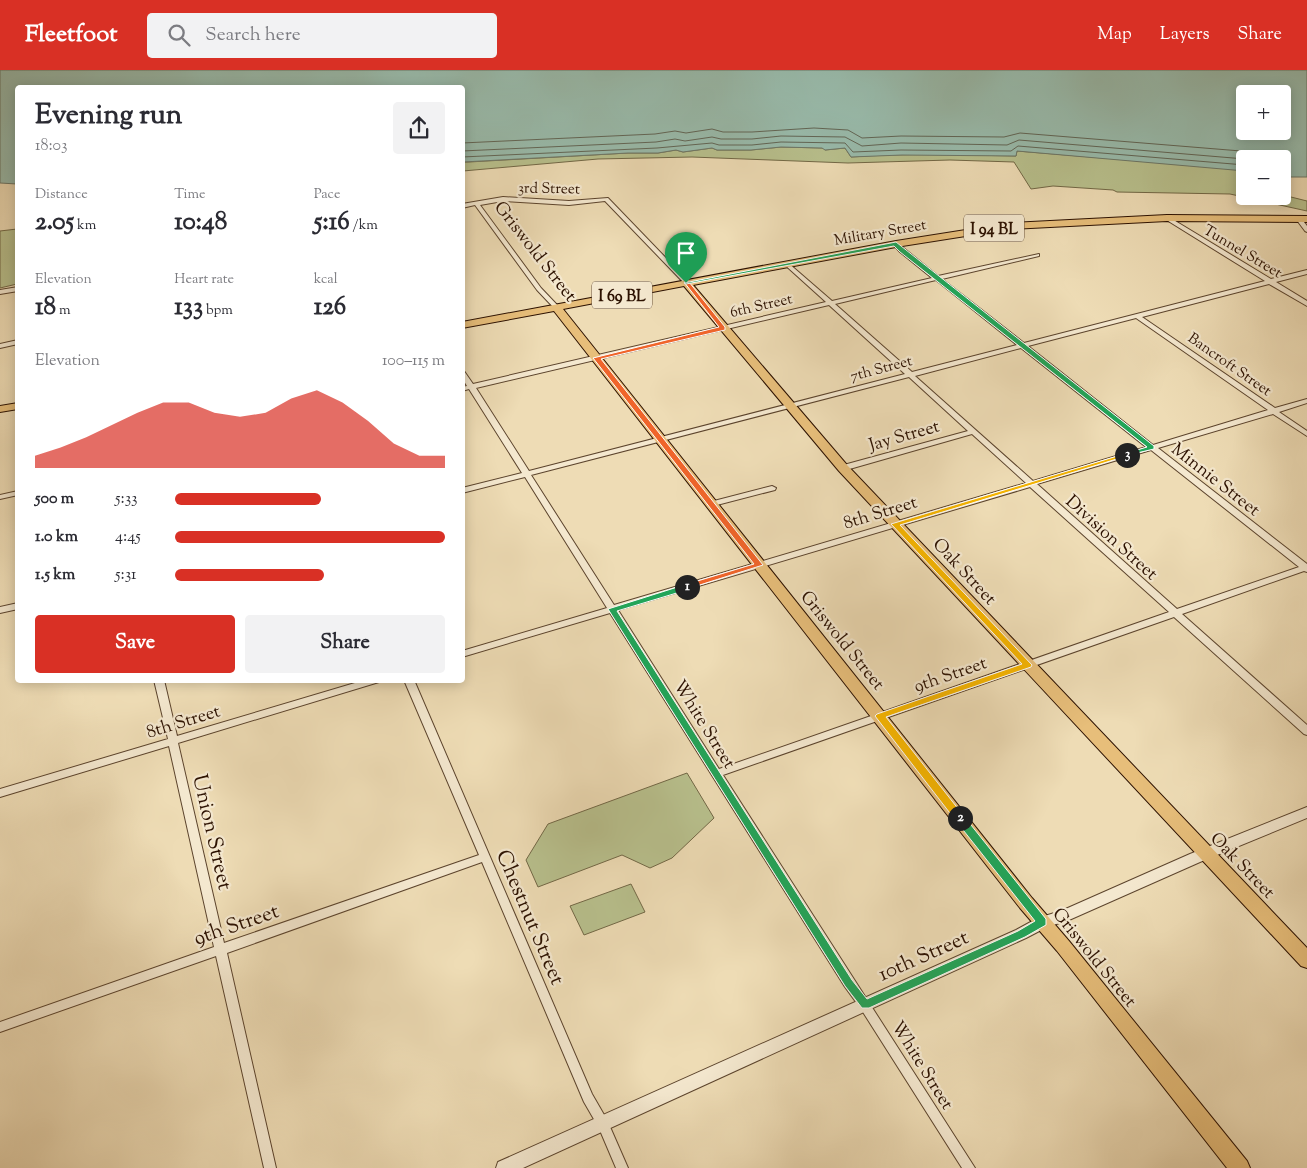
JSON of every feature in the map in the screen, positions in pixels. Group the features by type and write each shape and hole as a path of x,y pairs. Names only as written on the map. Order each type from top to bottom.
{"main road":[{"name":"Military Street","path":"465,324 896,244 1010,226 1167,218 1303,219"},
{"name":"Oak Street","path":"686,283 843,468 1307,960"},
{"name":"Griswold Street","path":"557,308 1042,922 1240,1168"},
{"path":"0,409 15,406"}],"street":[{"name":"3rd Street","path":"465,205 503,199 570,203 606,199"},
{"name":"Oak Street","path":"606,199 686,283"},
{"name":"Griswold Street","path":"476,203 538,289 557,308"},
{"name":"Tunnel Street","path":"1167,218 1307,304"},
{"path":"1303,219 1307,230"},
{"name":"Minnie Street","path":"896,244 902,251 1306,568"},
{"name":"6th Street","path":"467,388 1037,255"},
{"name":"Division Street","path":"787,264 1307,731"},
{"name":"7th Street","path":"465,489 1307,272"},
{"path":"0,292 15,290"},
{"name":"Bancroft Street","path":"1137,316 1307,434"},
{"path":"0,346 15,343"},
{"name":"White Street","path":"467,388 527,474 849,983 969,1168"},
{"name":"8th Street","path":"465,653 1307,401"},
{"name":"Jay Street","path":"843,468 972,432"},
{"path":"712,504 772,488"},
{"path":"0,498 15,494"},
{"name":"9th Street","path":"717,774 1306,568"},
{"path":"0,610 15,607"},
{"name":"Union Street","path":"160,683 270,1168"},
{"name":"8th Street","path":"0,793 366,683"},
{"name":"Chestnut Street","path":"410,683 588,1098 603,1124 622,1168"},
{"name":"10th Street","path":"504,1168 1022,934 1042,922 1064,916 1307,812"},
{"name":"9th Street","path":"0,1027 485,857"}],"green space":[{"path":"781,147 823,148 825,150 845,148 851,157 912,155 1016,156 1017,151 1236,169 1236,195 1117,192 1113,190 1053,186 1031,189 1014,162 950,160 848,163 692,157 598,159 465,171 465,162 658,153 676,150 683,152 712,148 717,150 751,150"},
{"path":"1291,197 1307,201 1307,211 1280,205 1291,205"},
{"path":"15,229 15,284 0,288 0,231"},
{"path":"687,773 714,818 672,858 650,868 622,855 538,887 526,860 548,824"},
{"path":"631,884 645,912 584,935 570,906"}],"water":[{"path":"0,70 1307,70 1307,177 1291,177 1291,150 1236,150 1236,170 1017,151 1016,156 902,155 851,157 845,148 825,150 822,148 781,147 751,150 717,150 712,148 683,152 676,150 658,153 465,162 465,85 15,85 15,184 0,183"}],"route":[{"path":"896,244 902,251 1152,448 895,524 1028,665 880,716 1042,922 1022,934 865,1005 849,983 612,609 759,565 597,358 723,328 686,283 896,244"}]}
